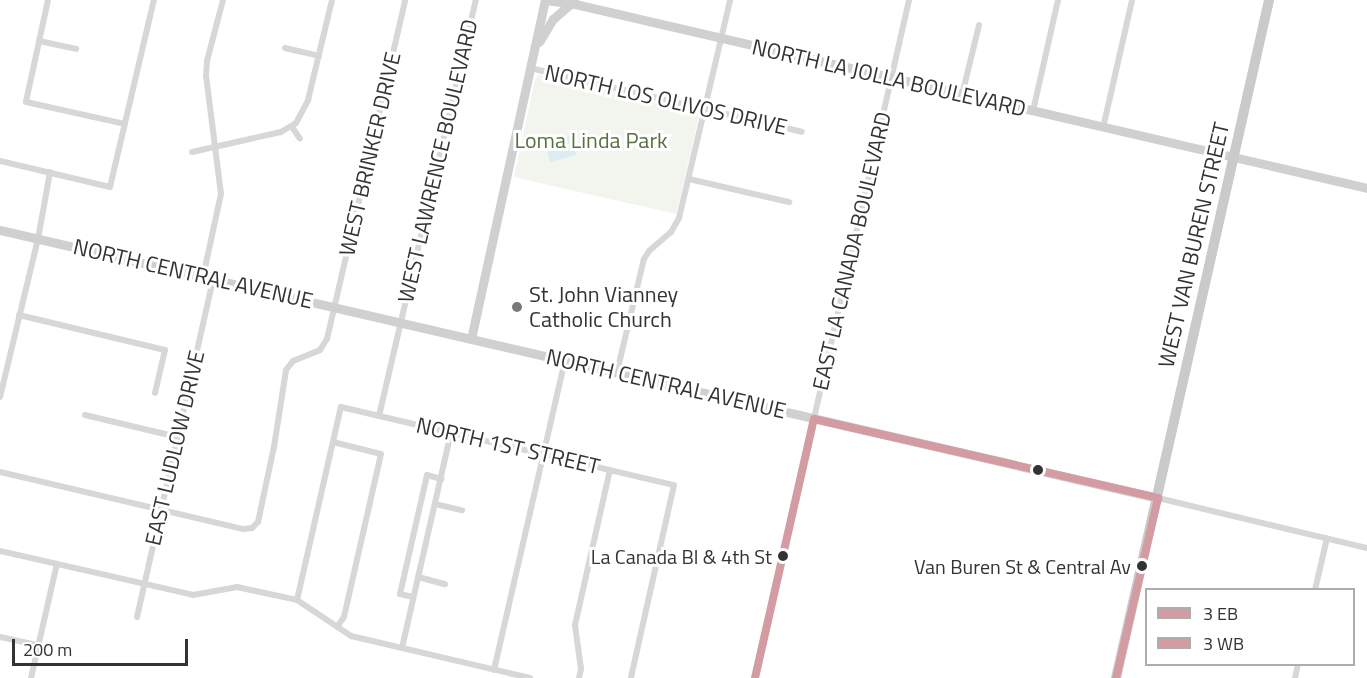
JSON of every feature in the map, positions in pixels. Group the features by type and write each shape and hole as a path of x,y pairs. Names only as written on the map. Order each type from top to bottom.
{"main road":[{"name":"WEST VAN BUREN STREET","path":"1116,678 1269,0"}],"street":[{"path":"48,0 26,102 125,124"},
{"path":"0,160 110,187 154,1 144,0"},
{"path":"203,277 221,194 207,94 207,68 223,0"},
{"path":"192,152 281,132 292,127 306,107 332,0"},
{"name":"WEST BRINKER DRIVE","path":"161,510 252,528 258,522 274,447 286,370 293,361 323,347 335,307 405,0"},
{"name":"WEST LAWRENCE BOULEVARD","path":"379,416 476,0"},
{"path":"471,339 544,0"},
{"name":"NORTH LA JOLLA BOULEVARD","path":"544,0 573,2 721,39 1367,188"},
{"path":"617,372 644,259 677,224 730,0"},
{"name":"EAST LA CANADA BOULEVARD","path":"755,678 909,0"},
{"path":"1033,111 1058,0"},
{"path":"1103,128 1132,0"},
{"path":"534,52 549,24 573,2"},
{"path":"962,95 979,25"},
{"path":"39,41 76,49"},
{"path":"285,48 318,56"},
{"name":"NORTH LOS OLIVOS DRIVE","path":"530,68 802,132"},
{"path":"292,127 300,139"},
{"path":"0,397 38,238 50,172"},
{"path":"689,179 789,202"},
{"name":"NORTH CENTRAL AVENUE","path":"0,230 1367,548"},
{"name":"EAST LUDLOW DRIVE","path":"137,617 213,279"},
{"path":"19,315 165,350 155,393"},
{"path":"494,670 565,361"},
{"name":"NORTH 1ST STREET","path":"333,442 341,407 674,485 631,678"},
{"path":"85,415 177,437"},
{"path":"402,648 452,433"},
{"path":"297,600 333,442 381,454 344,617 337,627"},
{"path":"579,678 575,625 610,470"},
{"path":"0,472 161,510"},
{"path":"413,597 400,594 424,486 427,475 441,479"},
{"path":"435,504 462,510"},
{"path":"1315,588 1327,538"},
{"path":"0,551 193,595 237,586 297,600 351,636 531,678"},
{"path":"31,678 57,564"},
{"path":"418,577 445,584"},
{"path":"0,637 38,645"}],"green space":[{"name":"Loma Linda Park","path":"539,74 697,112 699,116 676,214 514,177 535,80"}],"shaded area":[{"path":"571,136 576,155 550,162 547,151 557,149 555,140"}],"transit line":[{"path":"783,555 814,419 1158,498 1116,678"},
{"path":"755,678 783,555"}],"place":[{"name":"St. John Vianney Catholic Church","path":"517,307"},
{"name":"La Canada Bl & 4th St","path":"783,556"},
{"name":"Van Buren St & Central Av","path":"1142,566"}]}
